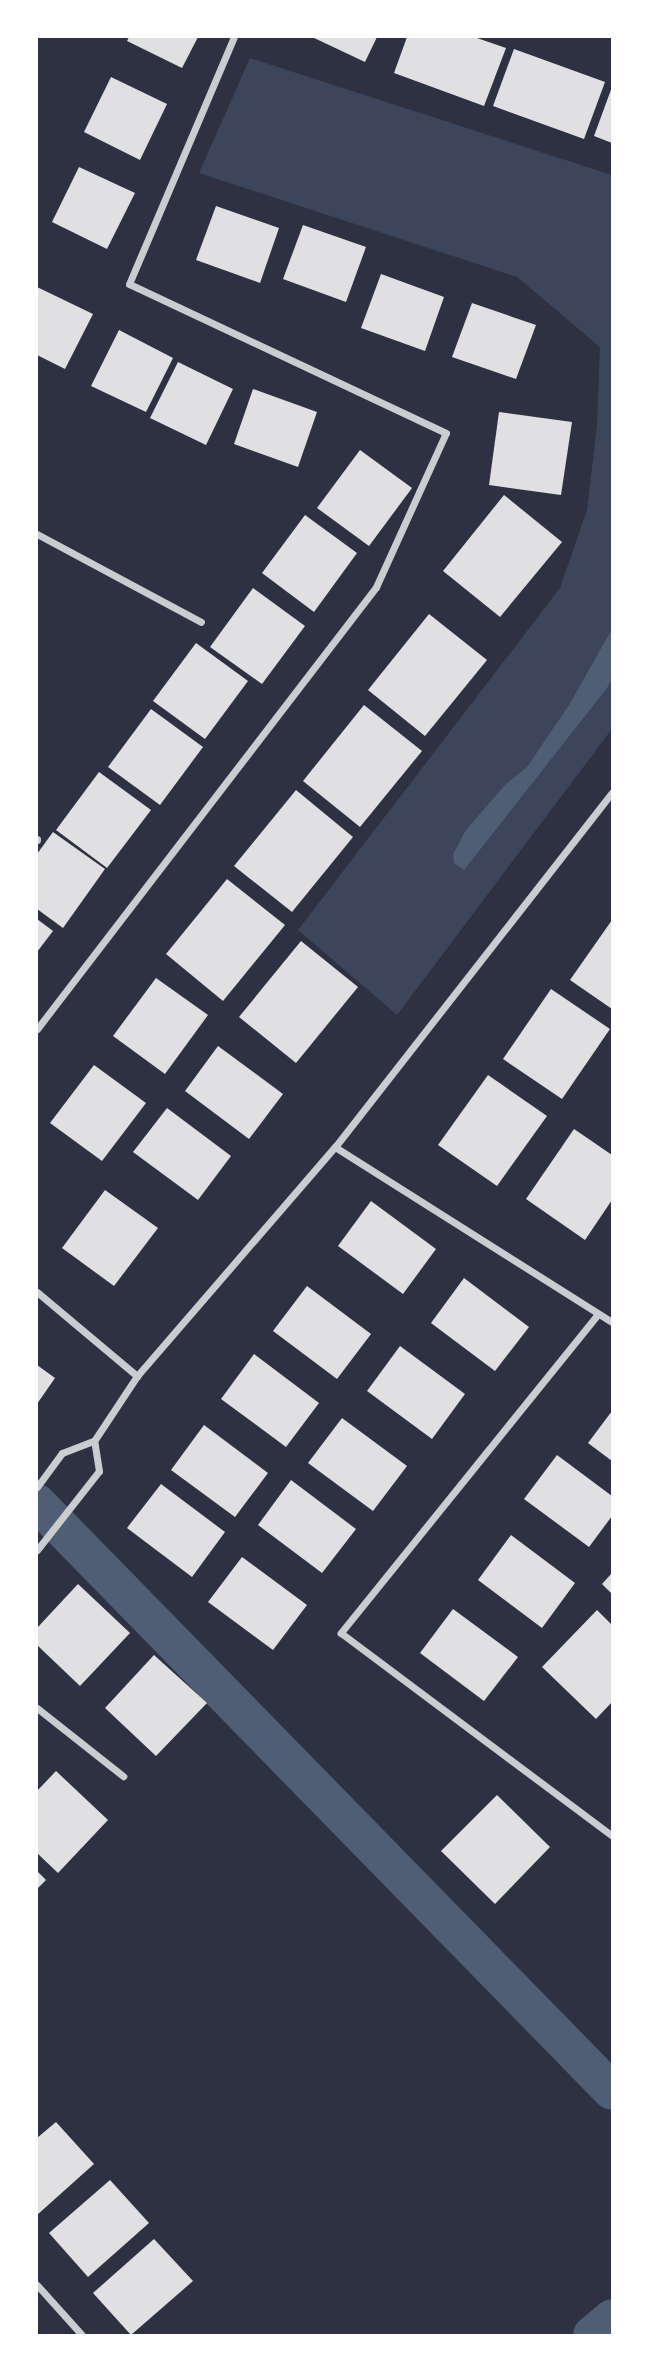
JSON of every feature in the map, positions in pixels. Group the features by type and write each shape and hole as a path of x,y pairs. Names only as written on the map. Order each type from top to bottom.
{"street":[{"path":"37,1029 376,587 446,433 129,284 234,37"},
{"path":"37,534 201,622"},
{"path":"37,1487 62,1452 94,1441 137,1376 335,1147 612,792"},
{"path":"335,1147 612,1322"},
{"path":"37,1292 137,1376"},
{"path":"598,1314 341,1633 612,1836"},
{"path":"37,1550 99,1471 94,1441"},
{"path":"37,1708 123,1776"},
{"path":"37,2285 82,2335"}],"shaded area":[{"path":"250,58 612,175 612,729 397,1015 298,930 560,588 587,510 597,425 600,347 517,277 199,173"},
{"path":"612,629 612,679 607,688 464,870 454,863 453,854 466,830 505,785 527,767 569,705"}],"building":[{"path":"129,37 198,37 182,68 127,41"},
{"path":"312,37 377,37 365,62"},
{"path":"407,37 474,37 506,48 484,106 394,73"},
{"path":"514,49 605,82 584,139 493,106"},
{"path":"111,77 167,104 140,160 84,132"},
{"path":"612,87 612,143 594,136"},
{"path":"79,167 135,193 107,249 52,222"},
{"path":"216,206 279,228 260,283 196,260"},
{"path":"303,225 366,247 346,302 283,279"},
{"path":"381,274 444,297 425,351 361,328"},
{"path":"37,287 93,314 65,369 37,355"},
{"path":"472,303 536,325 516,379 452,357"},
{"path":"119,330 173,358 146,412 91,386"},
{"path":"178,362 233,389 206,445 150,418"},
{"path":"253,389 317,412 298,467 234,444"},
{"path":"499,412 572,422 561,495 489,485"},
{"path":"360,450 412,488 369,546 317,508"},
{"path":"504,495 562,542 500,617 443,571"},
{"path":"305,515 357,553 314,612 262,573"},
{"path":"253,588 305,626 262,684 210,647"},
{"path":"429,614 487,660 425,736 368,690"},
{"path":"196,643 248,681 205,739 153,701"},
{"path":"364,705 422,751 360,827 303,781"},
{"path":"151,709 203,747 160,805 108,767"},
{"path":"99,772 151,810 107,868 56,830"},
{"path":"296,790 353,837 292,912 234,866"},
{"path":"53,832 105,869 63,928 37,909 37,854"},
{"path":"227,879 285,925 223,1001 166,954"},
{"path":"37,919 53,931 37,952"},
{"path":"612,920 612,1009 570,980"},
{"path":"301,941 358,987 296,1063 239,1017"},
{"path":"156,978 208,1015 165,1074 113,1036"},
{"path":"551,989 610,1029 562,1099 503,1059"},
{"path":"218,1046 283,1094 249,1139 185,1091"},
{"path":"94,1065 146,1103 102,1161 50,1123"},
{"path":"488,1075 547,1116 497,1186 438,1145"},
{"path":"167,1108 231,1156 198,1200 133,1152"},
{"path":"574,1129 612,1155 612,1200 585,1240 526,1199"},
{"path":"105,1190 158,1228 114,1286 62,1248"},
{"path":"371,1201 436,1249 403,1294 338,1246"},
{"path":"464,1278 529,1327 495,1371 431,1323"},
{"path":"307,1286 371,1334 337,1379 273,1331"},
{"path":"400,1346 465,1394 432,1439 367,1391"},
{"path":"254,1354 319,1403 286,1447 221,1399"},
{"path":"37,1365 55,1378 37,1404"},
{"path":"612,1411 612,1461 588,1443"},
{"path":"342,1418 407,1466 373,1511 308,1463"},
{"path":"204,1425 268,1473 235,1517 171,1470"},
{"path":"557,1455 612,1496 612,1516 589,1547 524,1499"},
{"path":"291,1480 356,1529 322,1573 258,1525"},
{"path":"161,1484 225,1532 192,1577 127,1528"},
{"path":"511,1535 575,1583 542,1628 478,1580"},
{"path":"242,1557 307,1605 273,1650 208,1602"},
{"path":"612,1573 612,1594 602,1584"},
{"path":"78,1584 130,1633 80,1686 37,1645 37,1628"},
{"path":"453,1609 518,1657 484,1701 420,1653"},
{"path":"597,1610 612,1625 612,1702 596,1719 542,1667"},
{"path":"154,1655 207,1703 156,1756 105,1708"},
{"path":"56,1771 108,1820 58,1873 37,1853 37,1791"},
{"path":"497,1795 550,1847 495,1904 441,1851"},
{"path":"37,1871 46,1880 37,1889"},
{"path":"56,2122 94,2164 37,2215 37,2138"},
{"path":"110,2180 149,2223 88,2277 49,2233"},
{"path":"154,2239 193,2281 131,2335 93,2293"}],"waterway":[{"path":"37,1503 612,2091"},
{"path":"592,2335 612,2318"}]}
